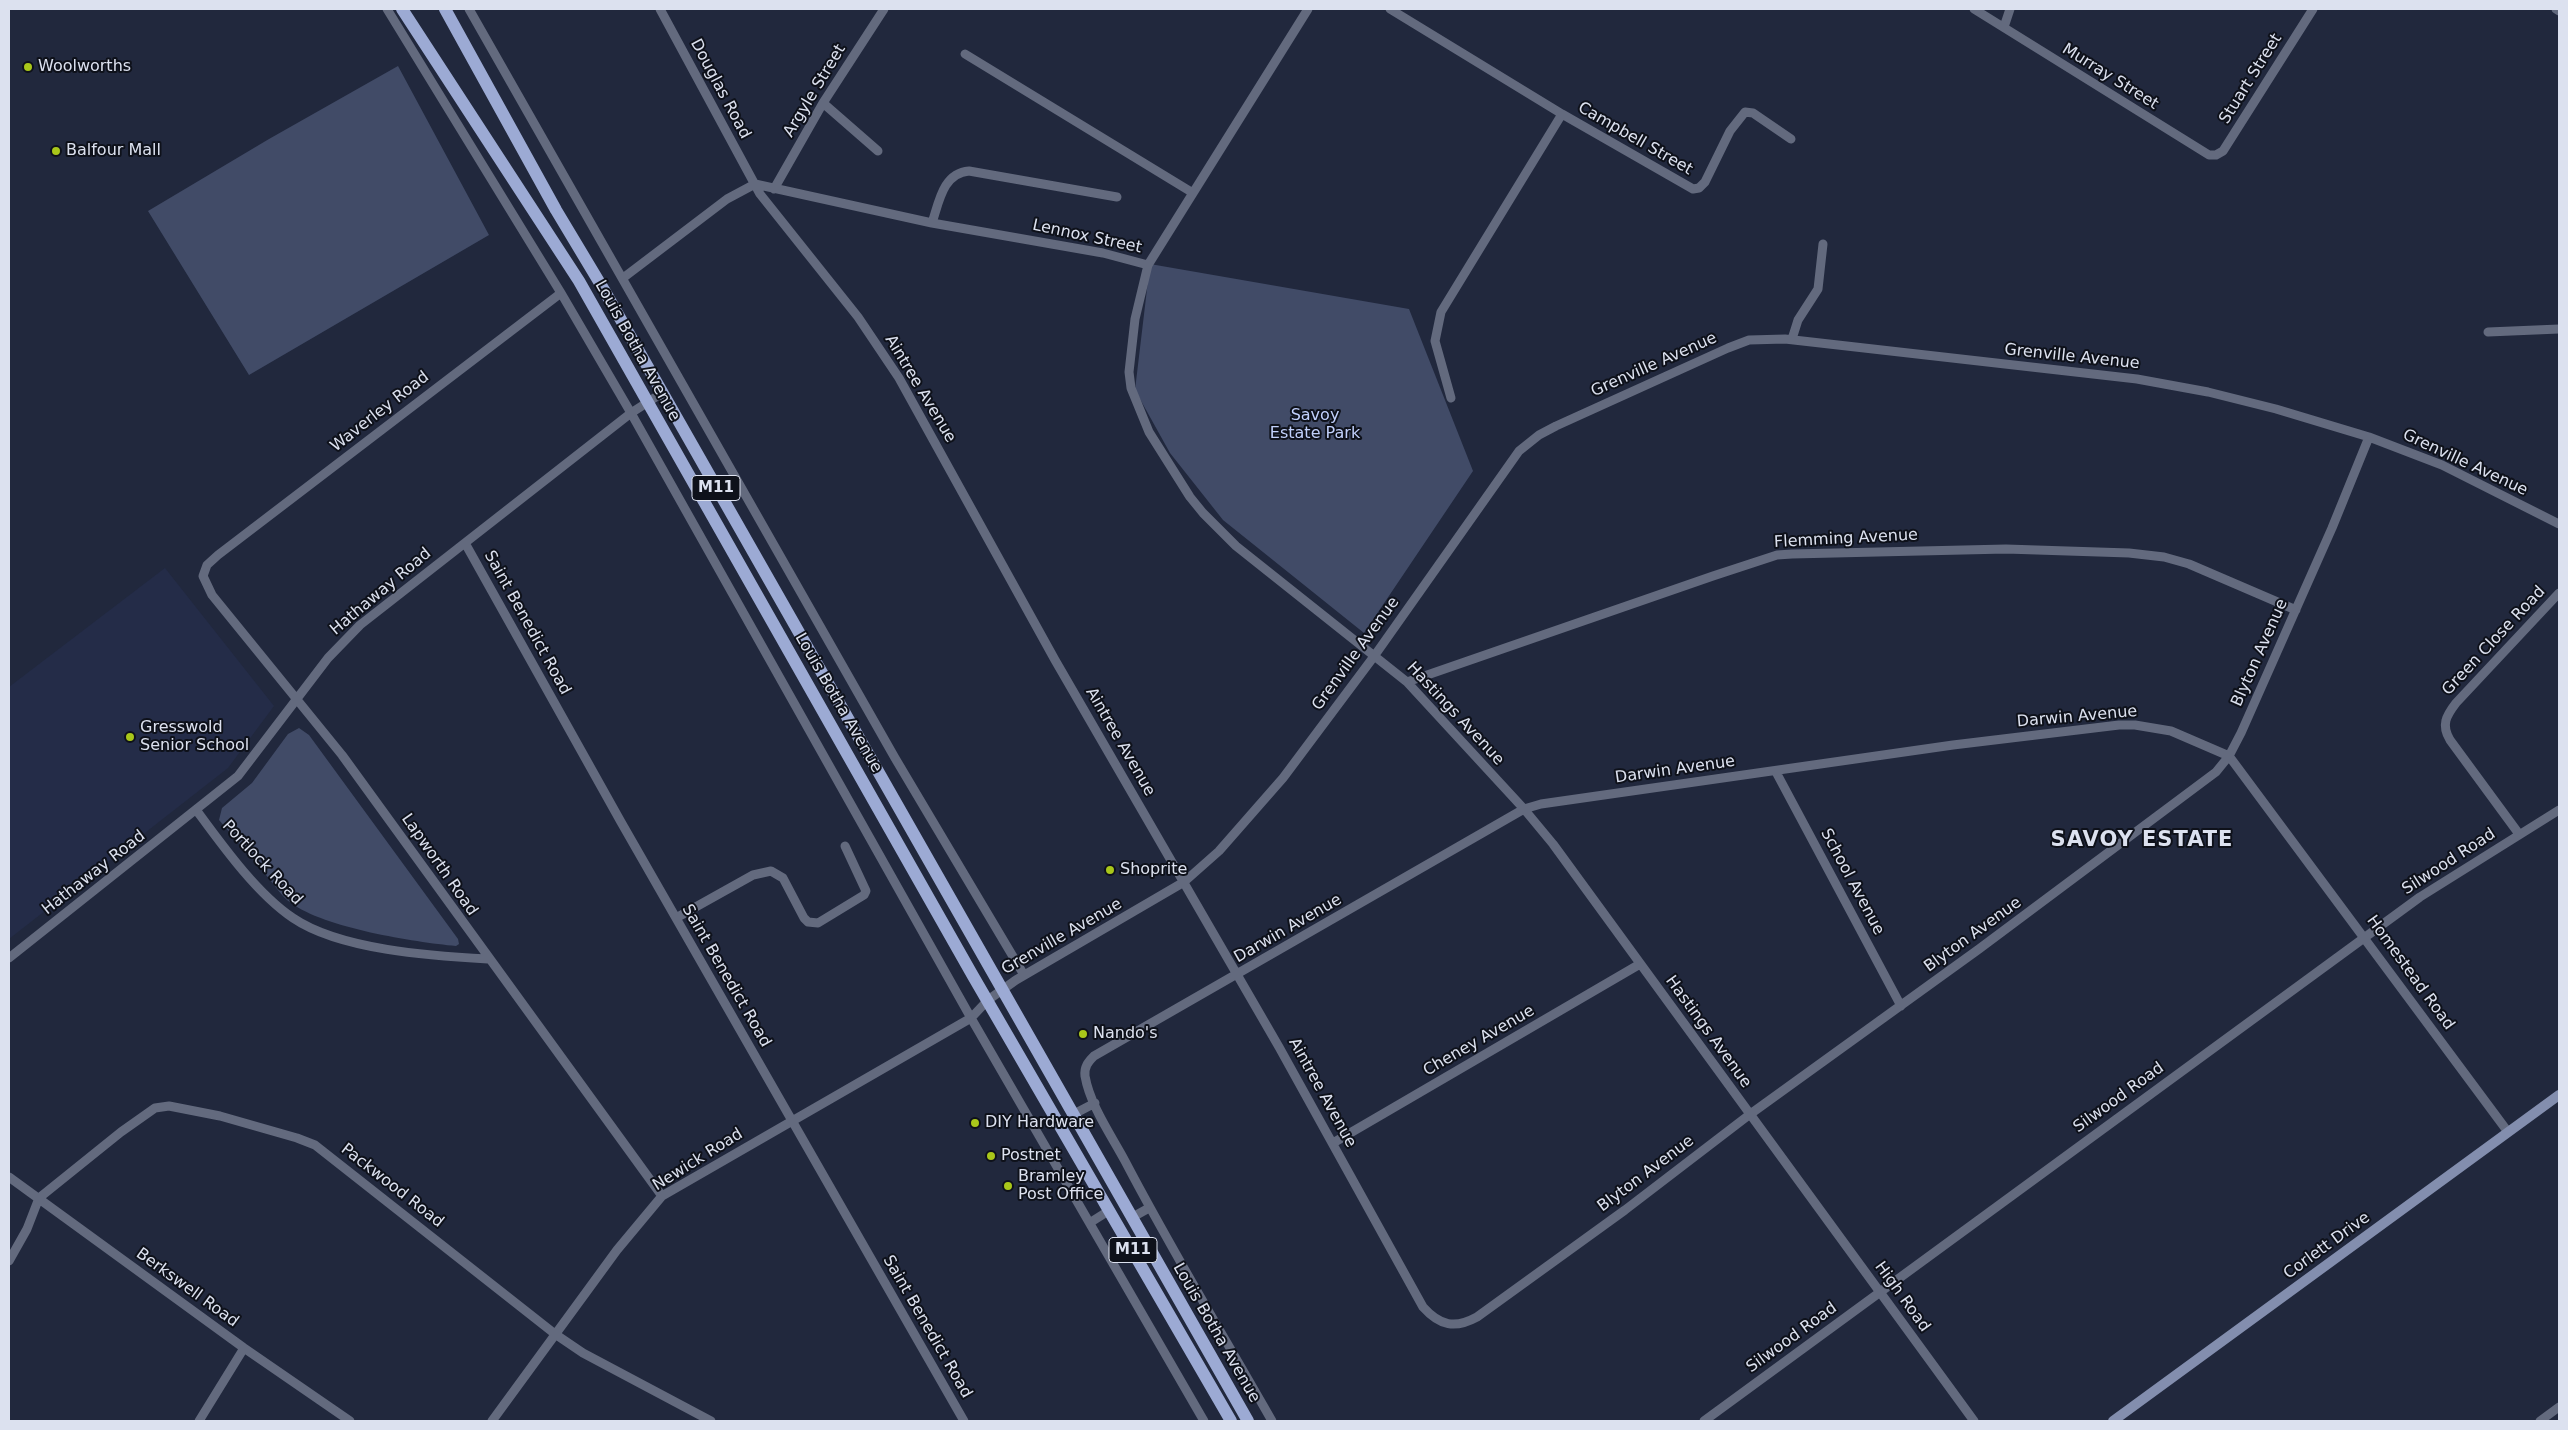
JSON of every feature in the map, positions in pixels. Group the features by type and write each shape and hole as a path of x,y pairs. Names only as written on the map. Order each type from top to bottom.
{"main road":[{"name":"Louis Botha Avenue","path":"402,9 579,281 988,1000 1231,1421"},
{"name":"Louis Botha Avenue","path":"445,9 556,210 1003,989 1072,1115 1248,1421"},
{"name":"Corlett Drive","path":"2113,1421 2559,1095"}],"street":[{"path":"387,9 561,293 631,413 971,1018 1204,1421"},
{"name":"Louis Botha Avenue","path":"469,9 895,758 1024,975"},
{"name":"Douglas Road","path":"660,9 755,184"},
{"name":"Argyle Street","path":"774,189 823,103 884,9"},
{"name":"Lennox Street","path":"755,184 932,223 1103,253 1148,265 1308,9"},
{"name":"Campbell Street","path":"1390,9 1562,114 1692,189 1699,188 1705,182 1740,114 1745,112 1753,113 1791,140"},
{"name":"Murray Street","path":"1974,9 2201,151 2216,155 2230,141"},
{"path":"2004,27 2010,9"},
{"name":"Stuart Street","path":"2230,141 2313,9"},
{"path":"965,54 1193,193"},
{"path":"823,103 878,150"},
{"name":"Campbell Street","path":"1451,398 1435,341 1441,312 1562,114"},
{"path":"932,223 949,180 962,172 969,171 1118,197"},
{"path":"623,278 727,198 755,184"},
{"name":"Aintree Avenue","path":"755,184 777,217 858,318 899,378 1055,660 1333,1143 1424,1307 1432,1318 1443,1324"},
{"path":"1792,339 1798,320 1818,289 1823,244"},
{"name":"Hastings Avenue","path":"1148,265 1135,319 1129,372 1135,401 1149,432 1190,497 1217,528 1258,564 1408,682 1524,809 1806,1191"},
{"name":"Waverley Road","path":"218,555 561,293"},
{"path":"2488,332 2559,329"},
{"name":"Grenville Avenue","path":"988,1000 1024,975 1184,882 1219,851 1260,806 1375,655 1519,451 1540,435 1735,345 1750,340 1792,339 2137,379 2216,394 2369,437 2442,465 2559,524"},
{"name":"Hathaway Road","path":"9,958 197,811 244,769 296,698 348,636 399,593 631,413 662,393"},
{"name":"Blyton Avenue","path":"1443,1324 1453,1326 1477,1317 2202,784 2229,756 2296,610 2369,437"},
{"name":"Saint Benedict Road","path":"465,543 676,918 964,1421"},
{"name":"Flemming Avenue","path":"1408,682 1713,576 1765,559 1792,554 2006,549 2129,553 2164,557 2189,564 2296,610"},
{"name":"Lapworth Road","path":"218,555 204,571 207,588 342,755 488,959 662,1196"},
{"name":"Green Close Road","path":"2519,834 2450,740 2444,724 2448,713 2456,703 2559,593"},
{"name":"Darwin Avenue","path":"1089,1061 1152,1021 1236,976 1524,809 1555,801 1776,772 1954,745 2127,725 2171,731 2229,756 2288,833"},
{"name":"School Avenue","path":"1776,772 1901,1006"},
{"name":"Silwood Road","path":"1704,1421 2445,879 2559,810"},
{"name":"Portlock Road","path":"197,811 225,849 272,901 304,925 364,944 398,951 436,956 488,959"},
{"name":"Homestead Road","path":"2288,833 2508,1132"},
{"path":"676,918 753,875 771,871 783,878 804,918 812,924 818,923 864,895 866,891 845,846"},
{"name":"Cheney Avenue","path":"1333,1143 1640,964"},
{"name":"Newick Road","path":"492,1421 617,1250 662,1196 971,1018 988,1000"},
{"name":"Louis Botha Avenue","path":"1089,1061 1085,1071 1085,1078 1095,1103 1150,1208 1272,1421"},
{"path":"1072,1115 1095,1103"},
{"name":"Packwood Road","path":"39,1198 121,1132 155,1108 169,1106 220,1116 297,1138 315,1145 555,1334 583,1353 711,1421"},
{"name":"Berkswell Road","path":"9,1176 244,1348 350,1421"},
{"name":"High Road","path":"1806,1191 1974,1421"},
{"path":"9,1260 27,1229 39,1198"},
{"path":"1131,1218 1150,1208"},
{"path":"1090,1222 1110,1210"},
{"path":"199,1421 244,1348"},
{"path":"2540,1421 2559,1407"}],"shaded area":[{"name":"Gresswold Senior School","path":"165,568 274,706 228,768 9,939 9,687"}],"green space":[{"path":"398,66 489,235 249,375 148,211 269,139"},
{"name":"Savoy Estate Park","path":"1150,264 1409,309 1473,471 1364,633 1223,520 1170,453 1135,390"},
{"path":"299,728 309,735 458,939 459,944 456,946 438,944 370,932 347,927 306,912 284,897 219,820 222,808 252,783 288,734"}],"place":[{"name":"Woolworths","path":"28,67"},
{"name":"Balfour Mall","path":"56,151"},
{"name":"Gresswold Senior School","path":"130,737"},
{"name":"Shoprite","path":"1110,870"},
{"name":"Nando's","path":"1083,1034"},
{"name":"DIY Hardware","path":"975,1123"},
{"name":"Postnet","path":"991,1156"},
{"name":"Bramley Post Office","path":"1008,1186"}],"district":[{"name":"SAVOY ESTATE","path":"2142,841"}]}
